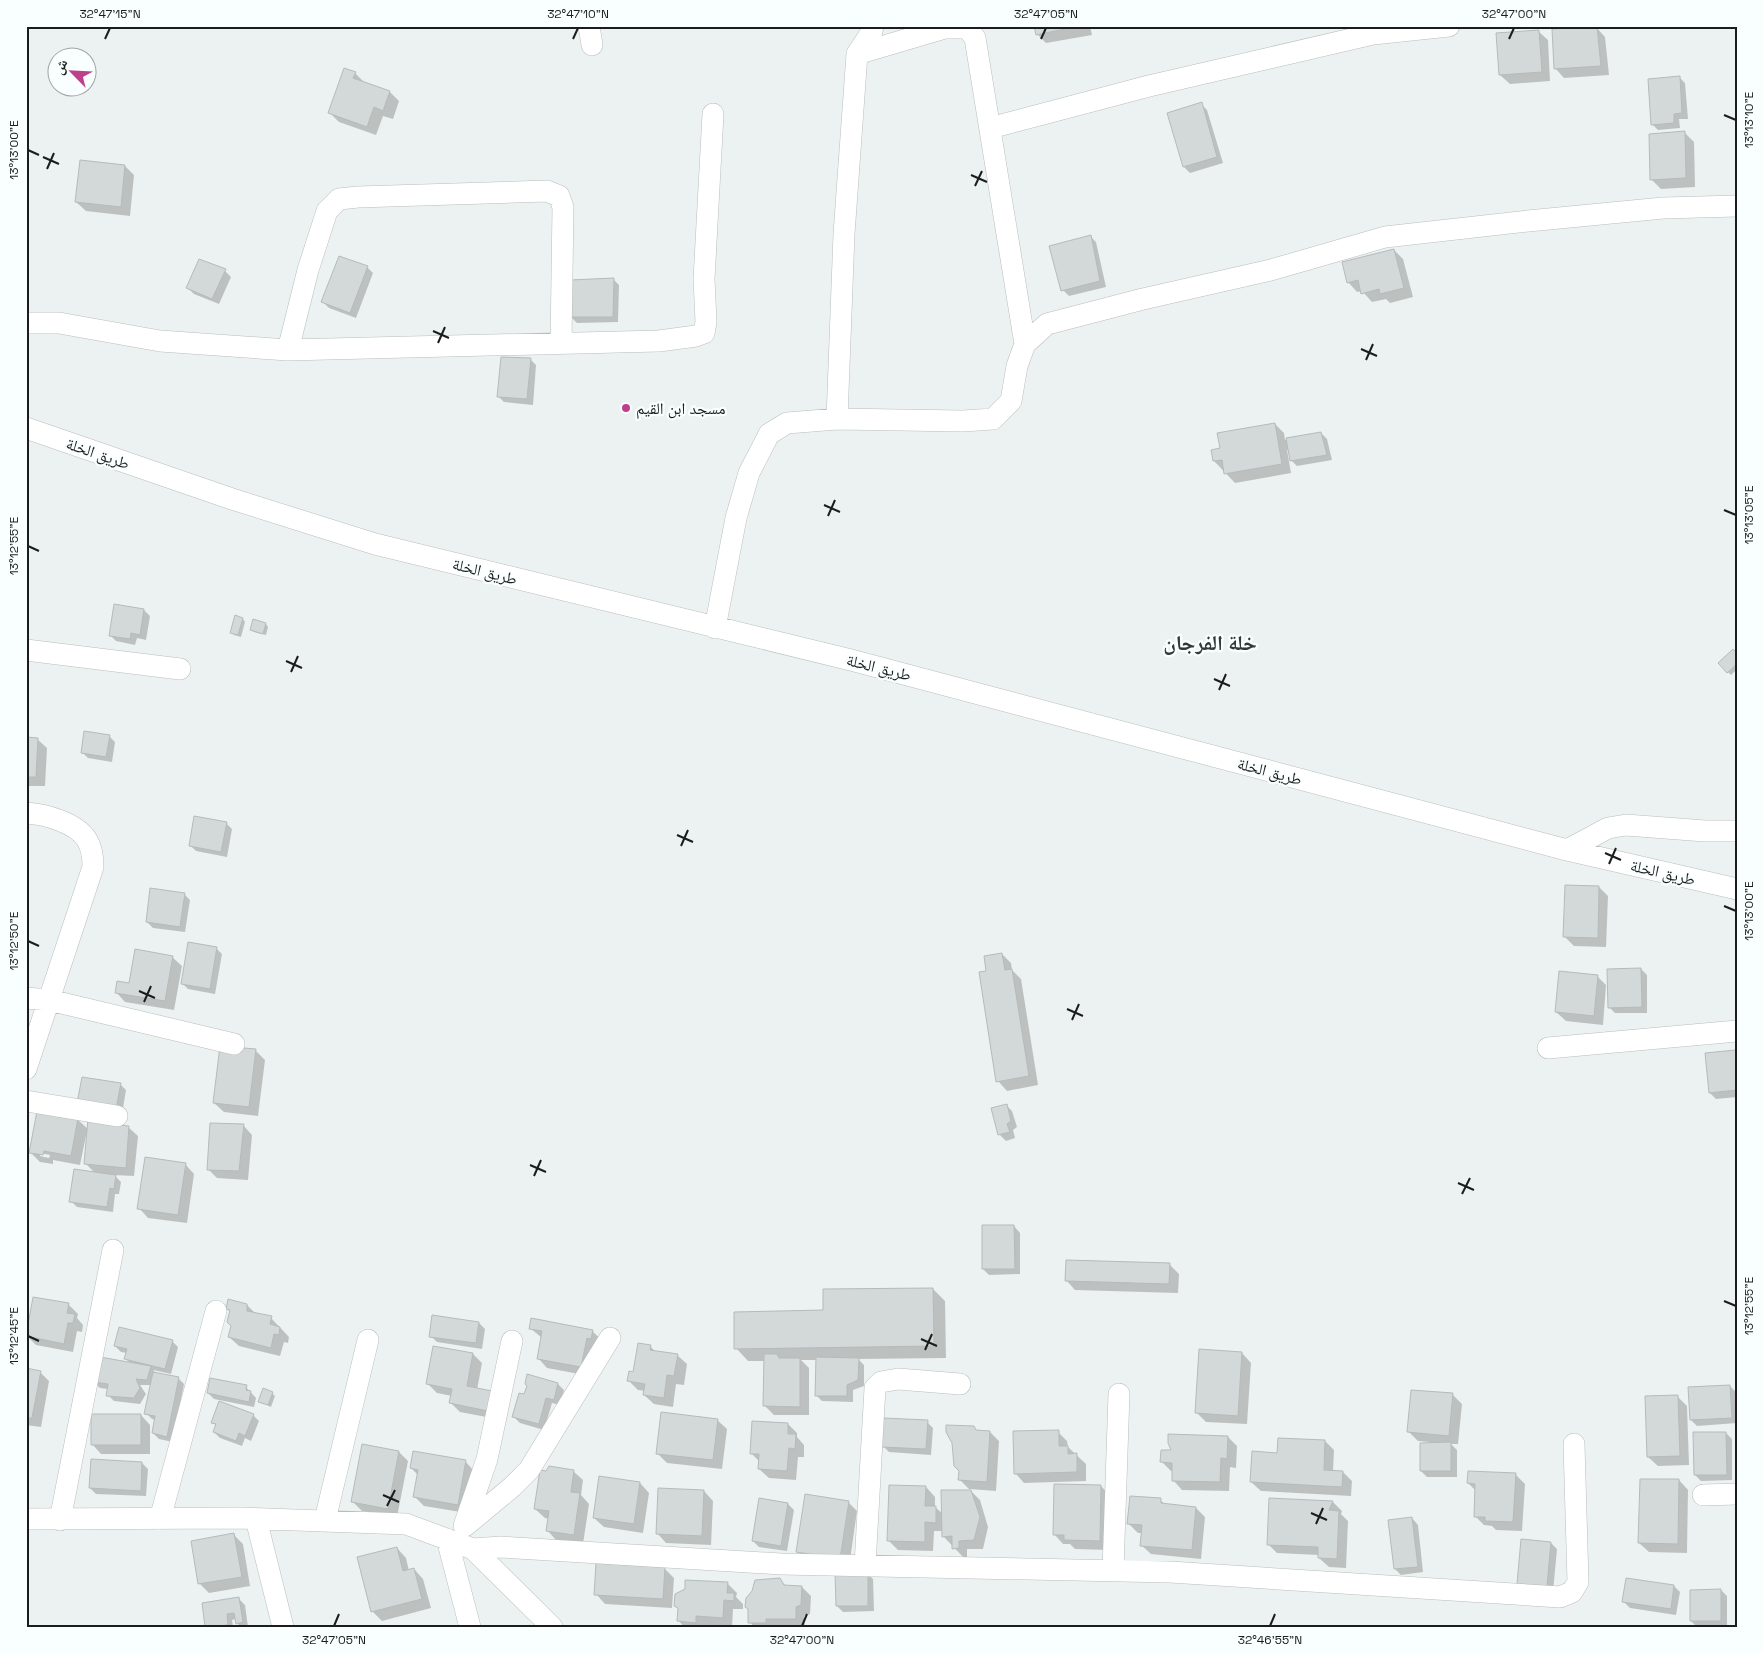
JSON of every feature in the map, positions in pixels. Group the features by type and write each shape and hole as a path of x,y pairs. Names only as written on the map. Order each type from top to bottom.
{"street":[{"path":"837,419 844,234 857,54 872,32 873,26"},
{"path":"990,128 1372,30 1449,26"},
{"path":"857,54 945,28 967,28 975,38 1025,344"},
{"path":"26,323 59,323 160,341 288,350 659,341 696,336 704,333 706,322 704,279 713,114"},
{"path":"288,350 308,270 326,211 339,199 358,196 547,191 559,196 563,208 561,343"},
{"path":"715,628 739,509 749,473 769,434 787,423 837,419 963,421 993,419 1011,401 1017,366 1025,344 1047,324 1271,270 1385,237 1528,220 1663,208 1737,206"},
{"name":"طريق الخلة","path":"26,428 232,499 375,544 851,660 1567,850 1737,889"},
{"path":"26,650 180,669"},
{"path":"26,813 36,813 66,823 87,840 93,867 26,1069"},
{"path":"1567,850 1608,828 1626,825 1705,831 1737,831"},
{"path":"26,998 49,1000 234,1044"},
{"path":"1548,1048 1737,1031"},
{"path":"26,1100 117,1116"},
{"path":"60,1520 113,1250"},
{"path":"160,1519 216,1311"},
{"path":"461,1539 529,1470 610,1338"},
{"path":"325,1520 368,1340"},
{"path":"470,1627 461,1539 487,1459 512,1341"},
{"path":"865,1565 875,1388 881,1382 898,1379 960,1384"},
{"path":"1113,1570 1119,1394"},
{"path":"26,1519 256,1518 406,1524 500,1547 781,1564 1170,1572 1560,1597 1572,1592 1578,1582 1574,1444"},
{"path":"1703,1495 1737,1494"},
{"path":"256,1518 283,1627"},
{"path":"461,1539 552,1627"}],"building":[{"path":"1034,26 1079,26 1036,35"},
{"path":"1597,26 1601,66 1554,69 1552,29"},
{"path":"1539,30 1542,72 1499,75 1496,33"},
{"path":"344,68 356,72 353,78 390,91 383,111 374,107 367,127 328,113"},
{"path":"1680,76 1682,113 1674,114 1674,123 1651,125 1648,79"},
{"path":"1202,102 1217,157 1183,167 1167,113"},
{"path":"1685,131 1686,178 1650,180 1649,134"},
{"path":"80,160 125,165 121,207 75,202"},
{"path":"1091,235 1100,281 1061,291 1049,246"},
{"path":"1394,249 1404,288 1380,294 1379,289 1361,294 1358,280 1347,283 1342,262"},
{"path":"339,256 368,266 350,313 321,302"},
{"path":"199,259 226,269 212,299 186,288"},
{"path":"614,278 613,317 570,317 570,280"},
{"path":"501,357 531,358 527,399 497,397"},
{"path":"1275,423 1282,464 1224,474 1222,460 1213,461 1211,450 1220,448 1217,433"},
{"path":"1321,432 1327,455 1290,461 1286,438"},
{"path":"114,604 144,609 140,635 131,633 130,639 109,636"},
{"path":"235,615 243,618 238,635 230,633"},
{"path":"253,619 266,623 263,634 250,630"},
{"path":"1733,649 1737,653 1737,664 1727,673 1718,663"},
{"path":"84,731 110,735 106,757 81,753"},
{"path":"26,737 38,738 36,777 26,777"},
{"path":"194,816 227,822 221,852 189,846"},
{"path":"1565,885 1599,886 1598,938 1563,937"},
{"path":"150,888 185,893 180,927 146,922"},
{"path":"188,942 217,947 210,989 181,984"},
{"path":"135,949 173,956 165,1001 115,993 117,981 129,983"},
{"path":"1002,953 1005,970 1012,969 1029,1076 996,1082 979,972 986,971 984,956"},
{"path":"1641,968 1642,1007 1608,1008 1607,969"},
{"path":"1559,971 1598,975 1594,1016 1555,1012"},
{"path":"220,1046 256,1049 249,1107 213,1103"},
{"path":"1736,1050 1737,1090 1709,1093 1705,1053"},
{"path":"82,1077 121,1083 116,1109 77,1103"},
{"path":"1007,1104 1011,1121 1007,1124 1010,1132 998,1135 991,1108"},
{"path":"37,1111 78,1118 71,1156 44,1151 43,1155 29,1153"},
{"path":"88,1119 107,1124 129,1126 126,1168 84,1164"},
{"path":"210,1123 244,1124 239,1171 207,1170"},
{"path":"145,1157 186,1163 178,1215 137,1209"},
{"path":"74,1169 116,1175 114,1189 110,1188 107,1207 69,1202"},
{"path":"982,1225 1014,1225 1015,1269 982,1269"},
{"path":"1066,1260 1170,1263 1169,1284 1065,1281"},
{"path":"933,1288 934,1346 734,1349 734,1312 823,1310 823,1289"},
{"path":"33,1297 69,1303 67,1313 75,1314 73,1323 68,1323 64,1344 26,1336"},
{"path":"228,1299 247,1304 247,1311 272,1316 270,1324 280,1327 279,1335 274,1334 271,1348 228,1337 231,1326 227,1322 230,1310 226,1309"},
{"path":"432,1315 479,1322 476,1343 429,1337"},
{"path":"531,1318 593,1330 591,1339 587,1338 581,1367 537,1359 542,1331 529,1329"},
{"path":"119,1327 173,1340 165,1369 124,1359 127,1349 114,1346"},
{"path":"638,1343 651,1345 650,1350 678,1354 674,1376 667,1375 664,1398 643,1395 645,1384 627,1381 629,1371 633,1372"},
{"path":"433,1346 473,1353 467,1386 492,1391 488,1411 449,1403 452,1389 426,1384"},
{"path":"1199,1349 1242,1352 1238,1416 1195,1413"},
{"path":"764,1354 777,1354 779,1358 800,1358 800,1407 763,1406"},
{"path":"100,1357 151,1366 147,1380 136,1379 140,1388 134,1398 106,1396 108,1384 93,1382"},
{"path":"816,1357 859,1358 858,1380 847,1385 847,1396 815,1396"},
{"path":"26,1368 41,1371 32,1418 26,1418"},
{"path":"153,1372 179,1377 167,1437 152,1433 155,1416 144,1414"},
{"path":"527,1374 558,1383 554,1400 546,1398 539,1424 512,1417 519,1393 524,1394 527,1386 525,1384"},
{"path":"210,1378 247,1385 246,1390 251,1391 249,1402 207,1393"},
{"path":"1730,1385 1732,1418 1690,1420 1688,1387"},
{"path":"263,1388 273,1392 268,1405 258,1402"},
{"path":"1411,1390 1453,1393 1449,1436 1407,1432"},
{"path":"1678,1395 1680,1456 1647,1457 1645,1396"},
{"path":"219,1401 254,1414 245,1436 239,1433 236,1441 213,1432 216,1424 211,1423"},
{"path":"661,1412 718,1419 713,1460 656,1454"},
{"path":"91,1414 141,1414 141,1445 91,1445"},
{"path":"883,1418 928,1420 926,1449 881,1447"},
{"path":"752,1421 788,1423 788,1434 796,1434 795,1449 789,1448 787,1471 758,1469 759,1454 750,1454"},
{"path":"946,1425 974,1426 976,1430 990,1431 987,1482 958,1480 959,1471 954,1466 952,1443 946,1432"},
{"path":"1059,1430 1059,1446 1068,1446 1068,1454 1077,1453 1077,1472 1014,1474 1013,1431"},
{"path":"1693,1432 1726,1432 1727,1475 1694,1475"},
{"path":"1168,1434 1228,1436 1227,1459 1221,1458 1220,1482 1172,1481 1172,1463 1160,1462 1161,1450 1171,1450 1168,1443"},
{"path":"1278,1438 1325,1440 1324,1470 1343,1471 1342,1487 1250,1482 1252,1451 1277,1453"},
{"path":"1451,1442 1451,1471 1420,1471 1420,1443"},
{"path":"362,1444 399,1451 388,1509 351,1502"},
{"path":"413,1451 466,1460 458,1505 413,1497 418,1470 410,1468"},
{"path":"91,1459 142,1462 141,1491 89,1488"},
{"path":"549,1466 574,1470 571,1492 580,1493 574,1535 546,1531 549,1511 534,1509 540,1470 546,1471"},
{"path":"1468,1471 1516,1473 1513,1522 1485,1521 1485,1517 1474,1517 1475,1484 1467,1483"},
{"path":"599,1476 640,1482 634,1524 593,1518"},
{"path":"1640,1479 1679,1479 1678,1544 1638,1543"},
{"path":"1054,1484 1101,1485 1100,1541 1064,1540 1064,1535 1053,1535"},
{"path":"889,1485 926,1486 925,1506 936,1506 936,1523 925,1522 925,1542 887,1541"},
{"path":"658,1488 704,1490 702,1536 656,1534"},
{"path":"941,1490 971,1490 980,1517 974,1540 959,1541 959,1548 952,1549 952,1536 942,1537"},
{"path":"805,1494 849,1501 840,1559 796,1552"},
{"path":"1130,1496 1161,1498 1161,1503 1196,1507 1192,1550 1140,1546 1142,1525 1127,1524"},
{"path":"759,1498 788,1503 781,1546 752,1541"},
{"path":"1269,1498 1333,1501 1329,1510 1339,1511 1337,1559 1318,1558 1318,1547 1267,1545"},
{"path":"1412,1517 1418,1567 1394,1569 1388,1520"},
{"path":"234,1533 242,1577 198,1584 191,1541"},
{"path":"1521,1539 1551,1542 1547,1586 1517,1584"},
{"path":"397,1547 403,1571 414,1568 422,1599 371,1612 357,1557"},
{"path":"596,1563 665,1567 663,1599 594,1595"},
{"path":"835,1572 868,1572 868,1606 836,1606"},
{"path":"780,1578 784,1585 802,1586 801,1605 796,1607 796,1619 766,1619 766,1623 748,1623 748,1609 745,1607 746,1598 752,1591 755,1580"},
{"path":"1626,1578 1674,1585 1671,1609 1622,1602"},
{"path":"685,1580 728,1582 727,1593 734,1593 734,1601 724,1600 723,1618 696,1616 696,1623 677,1621 678,1608 674,1606 675,1594 685,1589"},
{"path":"1721,1589 1721,1621 1690,1621 1690,1590"},
{"path":"239,1597 243,1622 236,1624 234,1613 227,1614 228,1625 205,1627 202,1603"}],"place":[{"name":"مسجد ابن القيم","path":"626,408"}],"district":[{"name":"خلة الفرجان","path":"1210,643"}]}
